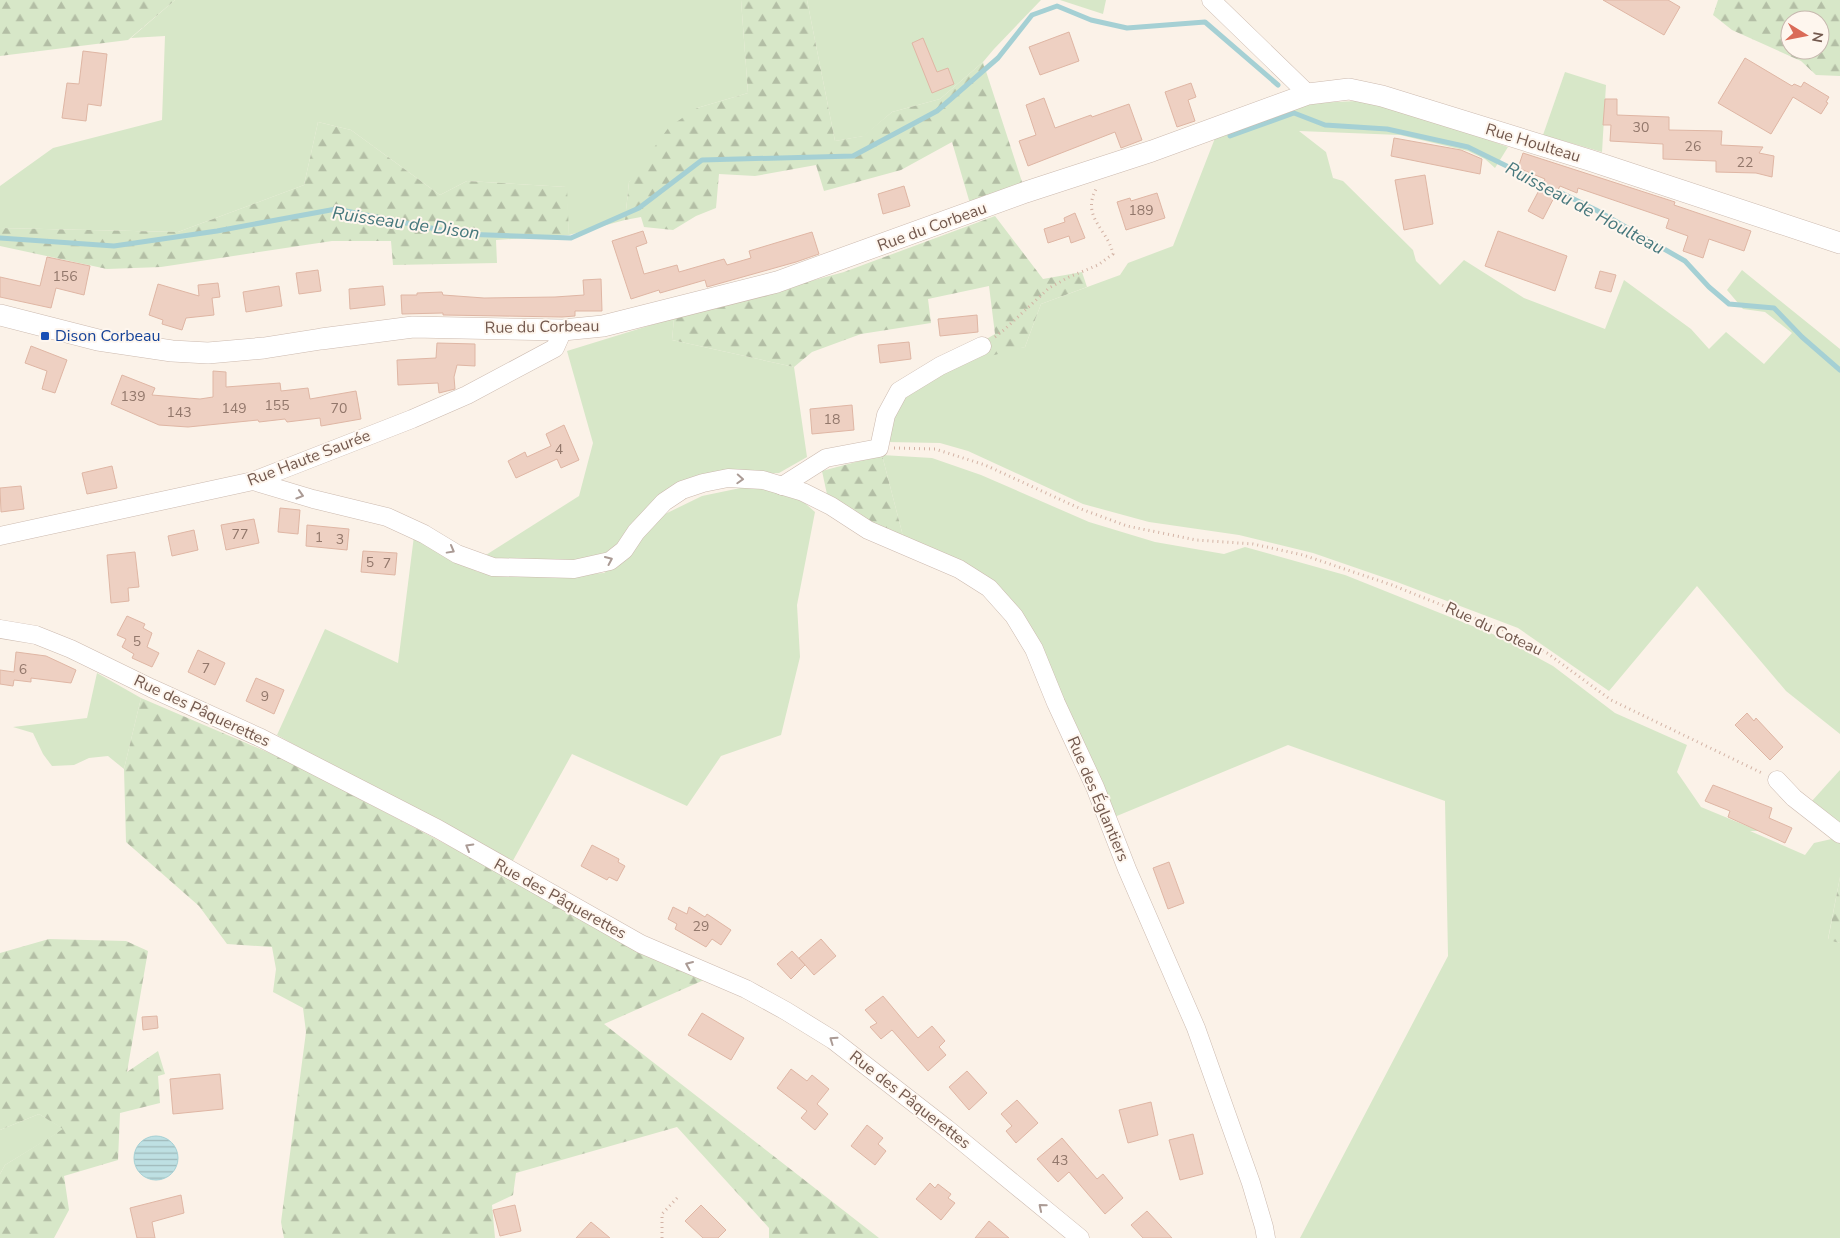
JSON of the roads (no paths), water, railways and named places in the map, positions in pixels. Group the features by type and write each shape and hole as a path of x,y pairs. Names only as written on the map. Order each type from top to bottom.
{"street":[{"path":"1211,0 1308,94"},
{"name":"Rue Houlteau","path":"1152,150 1308,94 1350,88 1382,96 1589,160 1840,242"},
{"name":"Rue du Corbeau","path":"0,315 98,340 172,351 208,353 264,348 413,327 563,330 603,326 777,282 1026,192 1152,150"},
{"name":"Rue Haute Saurée","path":"0,536 253,481 467,395 555,348 563,330"},
{"path":"782,486 826,458 879,448 886,415 899,391 940,366 982,346"},
{"name":"Rue des Églantiers","path":"253,481 313,499 387,517 424,534 457,554 493,567 574,569 610,561 624,550 636,532 664,502 682,490 728,478 763,480 803,492 831,506 868,530 959,569 989,588 1014,616 1034,648 1056,703 1095,787 1127,869 1196,1028 1252,1183 1266,1238"},
{"name":"Rue des Pâquerettes","path":"0,629 36,635 71,649 261,738 438,829 641,944 746,989 786,1011 832,1040 946,1128 1080,1238"},
{"path":"1777,780 1800,803 1840,834"}],"water":[{"path":"156,1136 168,1140 174,1146 178,1158 174,1170 168,1176 156,1180 144,1176 138,1170 134,1158 138,1146 144,1140"}],"waterway":[{"name":"Ruisseau de Dison","path":"0,238 114,246 217,231 336,209 461,234 571,238 639,208 702,160 853,156 937,111 998,58 1032,15 1057,6 1091,20 1127,28 1205,22 1278,85"},
{"name":"Ruisseau de Houlteau","path":"1230,136 1294,113 1325,125 1387,129 1468,147 1596,210 1685,261 1709,287 1729,304 1774,308 1802,337 1840,370"}],"place":[{"name":"Dison Corbeau","path":"45,336"}]}
